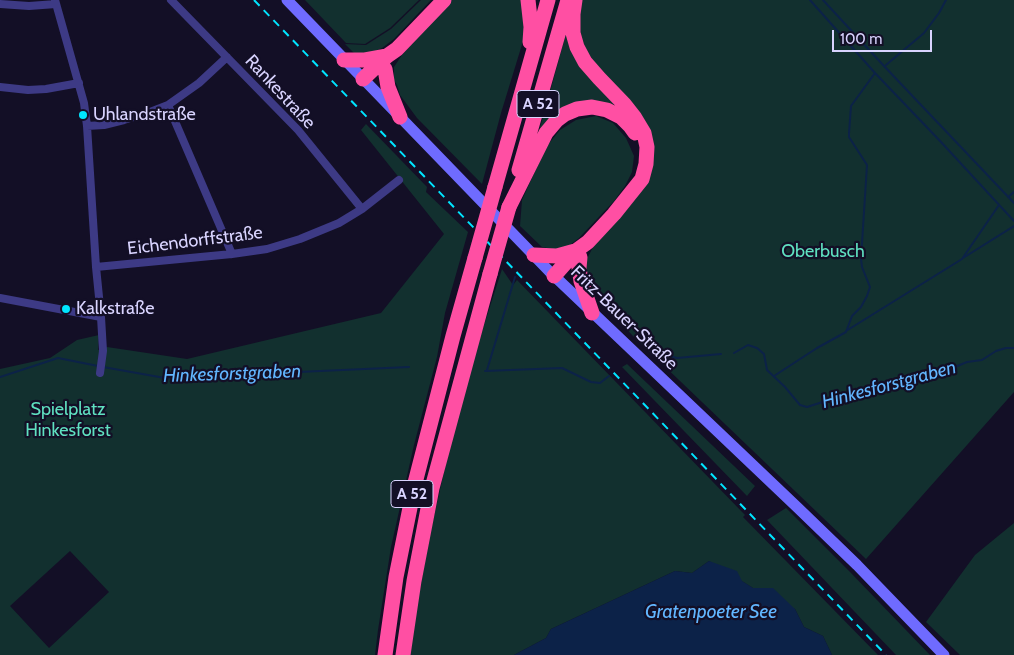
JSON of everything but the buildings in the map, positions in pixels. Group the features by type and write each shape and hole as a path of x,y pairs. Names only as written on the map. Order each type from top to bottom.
{"highway":[{"path":"366,82 444,0"},
{"path":"528,0 531,27 529,66"},
{"name":"A 52","path":"385,655 396,578 415,483 450,345 548,0"},
{"name":"A 52","path":"403,655 414,581 432,488 490,274 568,0"},
{"path":"557,278 632,193 642,179 646,164 647,147 644,133 636,118 594,73 577,48 573,33 574,0"},
{"path":"344,60 389,58"},
{"path":"389,58 388,87 400,117"},
{"path":"509,207 546,133 556,120 577,109 592,107 607,110 621,117 636,136 640,149 640,163 632,193"},
{"path":"534,255 557,256 582,250"},
{"path":"582,250 579,268 581,281 592,313"}],"main road":[{"name":"Fritz-Bauer-Straße","path":"287,0 454,174 592,313 857,565 944,655"}],"street":[{"name":"Rankestraße","path":"171,0 298,130 362,209"},
{"path":"0,4 29,6 56,2 79,83 87,126 101,317 103,351 100,373"},
{"path":"87,126 124,120 168,105 199,83 227,57"},
{"path":"0,87 37,90 79,83"},
{"path":"168,105 232,254"},
{"name":"Eichendorffstraße","path":"96,267 267,249 300,239 339,223 362,209 399,180"},
{"path":"0,298 101,317"}],"green space":[{"path":"305,0 419,0 390,28 365,44 346,43"},
{"path":"421,0 431,0 394,39 382,48 371,53 355,54 345,44 366,45 391,29"},
{"path":"452,0 521,0 523,4 524,38 482,184 417,118 400,95 394,80 394,67 402,55"},
{"name":"Oberbusch","path":"578,0 1014,0 1014,392 866,559 633,336 603,304 589,278 585,268 587,259 600,239 636,198 645,182 651,149 583,49 577,20"},
{"path":"569,23 615,100 612,108 580,102 536,142"},
{"path":"596,116 613,123 626,138 634,156 632,172 614,201 579,238 566,248 553,249 542,247 520,226 522,200 546,147 560,130 576,120"},
{"name":"Spielplatz Hinkesforst","path":"366,124 427,187 426,192 468,232 445,313 437,357 414,445 391,547 375,655 0,655 0,369 50,358 77,340 99,335 98,350 107,347 187,359 381,313 444,234 361,130","holes":["70,551 109,592 49,648 10,606"]},
{"path":"502,269 513,285 517,280 745,515 743,517 878,655 832,655 823,636 804,627 795,609 753,588 709,561 692,573 675,571 551,629 546,638 514,655 410,655 430,534 449,450 477,347"},
{"path":"627,364 755,486 747,496 622,367"},
{"path":"786,508 930,655 896,655 767,520"},
{"path":"1014,523 1014,655 960,655 926,622 975,555"}],"water":[{"name":"Gratenpoeter See","path":"709,561 737,571 742,581 753,588 773,588 795,609 804,627 823,636 832,655 514,655 546,638 551,629 675,571 692,573"}],"waterway":[{"path":"810,0 875,73 1014,221"},
{"path":"823,0 1014,203"},
{"path":"886,65 924,33 946,0"},
{"path":"774,376 846,332 852,316 861,307 867,296 870,287 861,259 867,165 849,137 849,133 851,106 875,73"},
{"path":"1008,197 1014,192"},
{"path":"846,331 962,259 999,205"},
{"path":"963,258 1014,226"},
{"path":"487,370 515,277"},
{"name":"Hinkesforstgraben","path":"646,342 666,355 677,358 721,354"},
{"name":"Hinkesforstgraben","path":"734,353 748,345 757,348 764,354 767,370 800,405 807,407 888,381 910,381 938,374 967,362 982,360 996,351 1014,348"},
{"name":"Hinkesforstgraben","path":"0,377 58,358 98,366"},
{"name":"Hinkesforstgraben","path":"103,367 165,378 409,367"},
{"name":"Hinkesforstgraben","path":"485,371 562,368 591,382 600,383 609,376"}],"railway":[{"path":"254,0 886,655"}],"place":[{"name":"Uhlandstraße","path":"83,115"},
{"name":"Kalkstraße","path":"66,309"}]}
